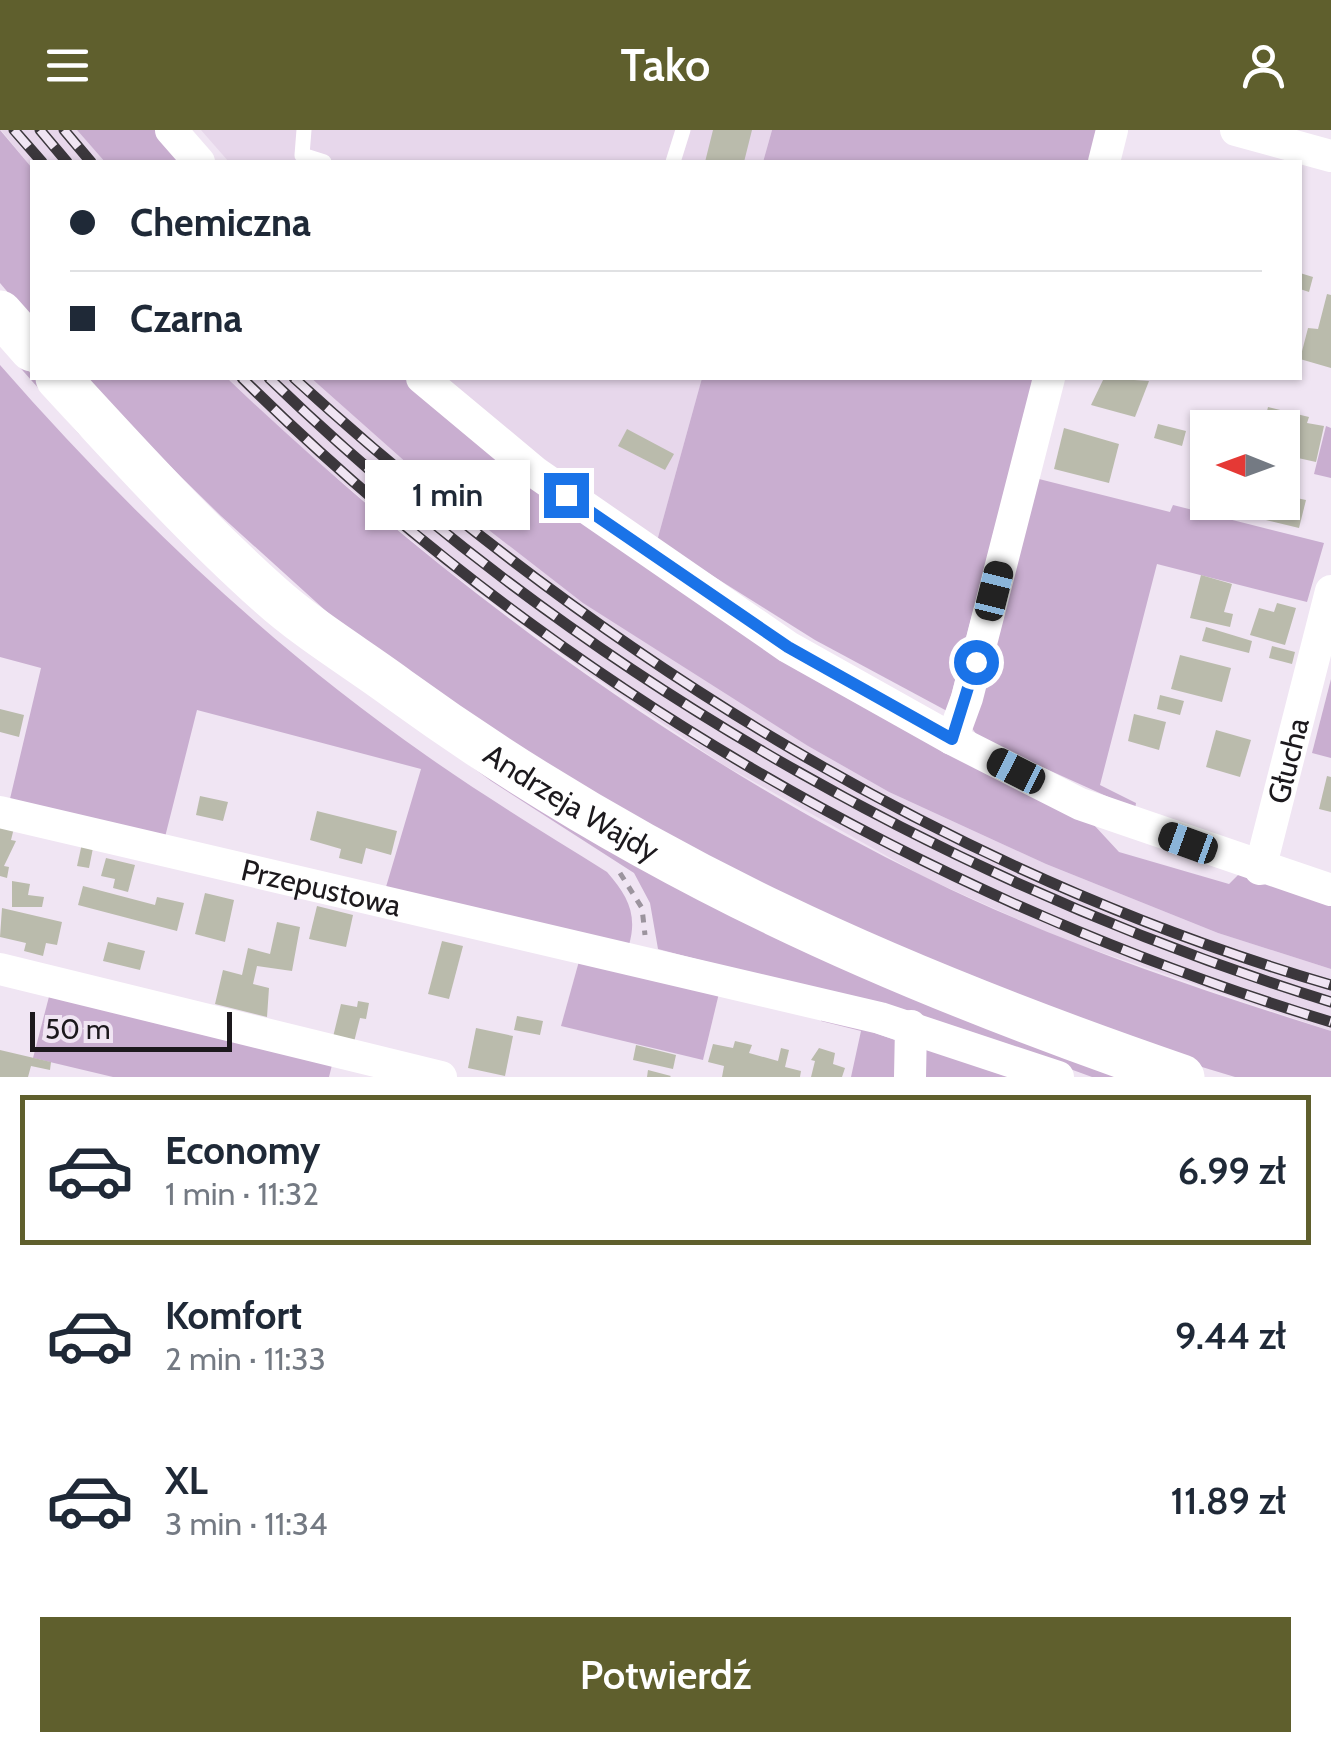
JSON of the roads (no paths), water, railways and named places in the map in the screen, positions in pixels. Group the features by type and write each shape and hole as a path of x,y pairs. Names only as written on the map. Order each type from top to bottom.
{"main road":[{"path":"0,313 30,347"},
{"name":"Andrzeja Wajdy","path":"60,380 148,476 272,597 544,790 702,879 866,958 1024,1022 1182,1077"}],"street":[{"path":"171,130 198,160"},
{"path":"1104,160 1112,130"},
{"path":"1236,130 1331,156"},
{"path":"424,380 536,474 788,647 952,739 1080,804 1260,869 1331,890"},
{"path":"952,739 967,698 1048,380"},
{"name":"Głucha","path":"1260,869 1331,591"},
{"name":"Przepustowa","path":"0,812 642,966 911,1026 1058,1077"},
{"path":"0,969 442,1077"},
{"path":"910,1077 911,1026"}],"lane":[{"path":"304,130 302,155 318,160"},
{"path":"675,160 683,130"}],"railway":[{"path":"14,130 40,160"},
{"path":"40,130 65,160"},
{"path":"64,130 89,160"},
{"path":"244,380 359,486 482,587 612,681 748,766 888,843 1032,912 1180,971 1331,1022"},
{"path":"271,380 384,482 505,580 632,670 764,752 900,826 1040,893 1184,952 1331,1002"},
{"path":"296,380 408,478 527,572 650,660 778,741 910,815 1046,880 1187,937 1331,985"}]}
